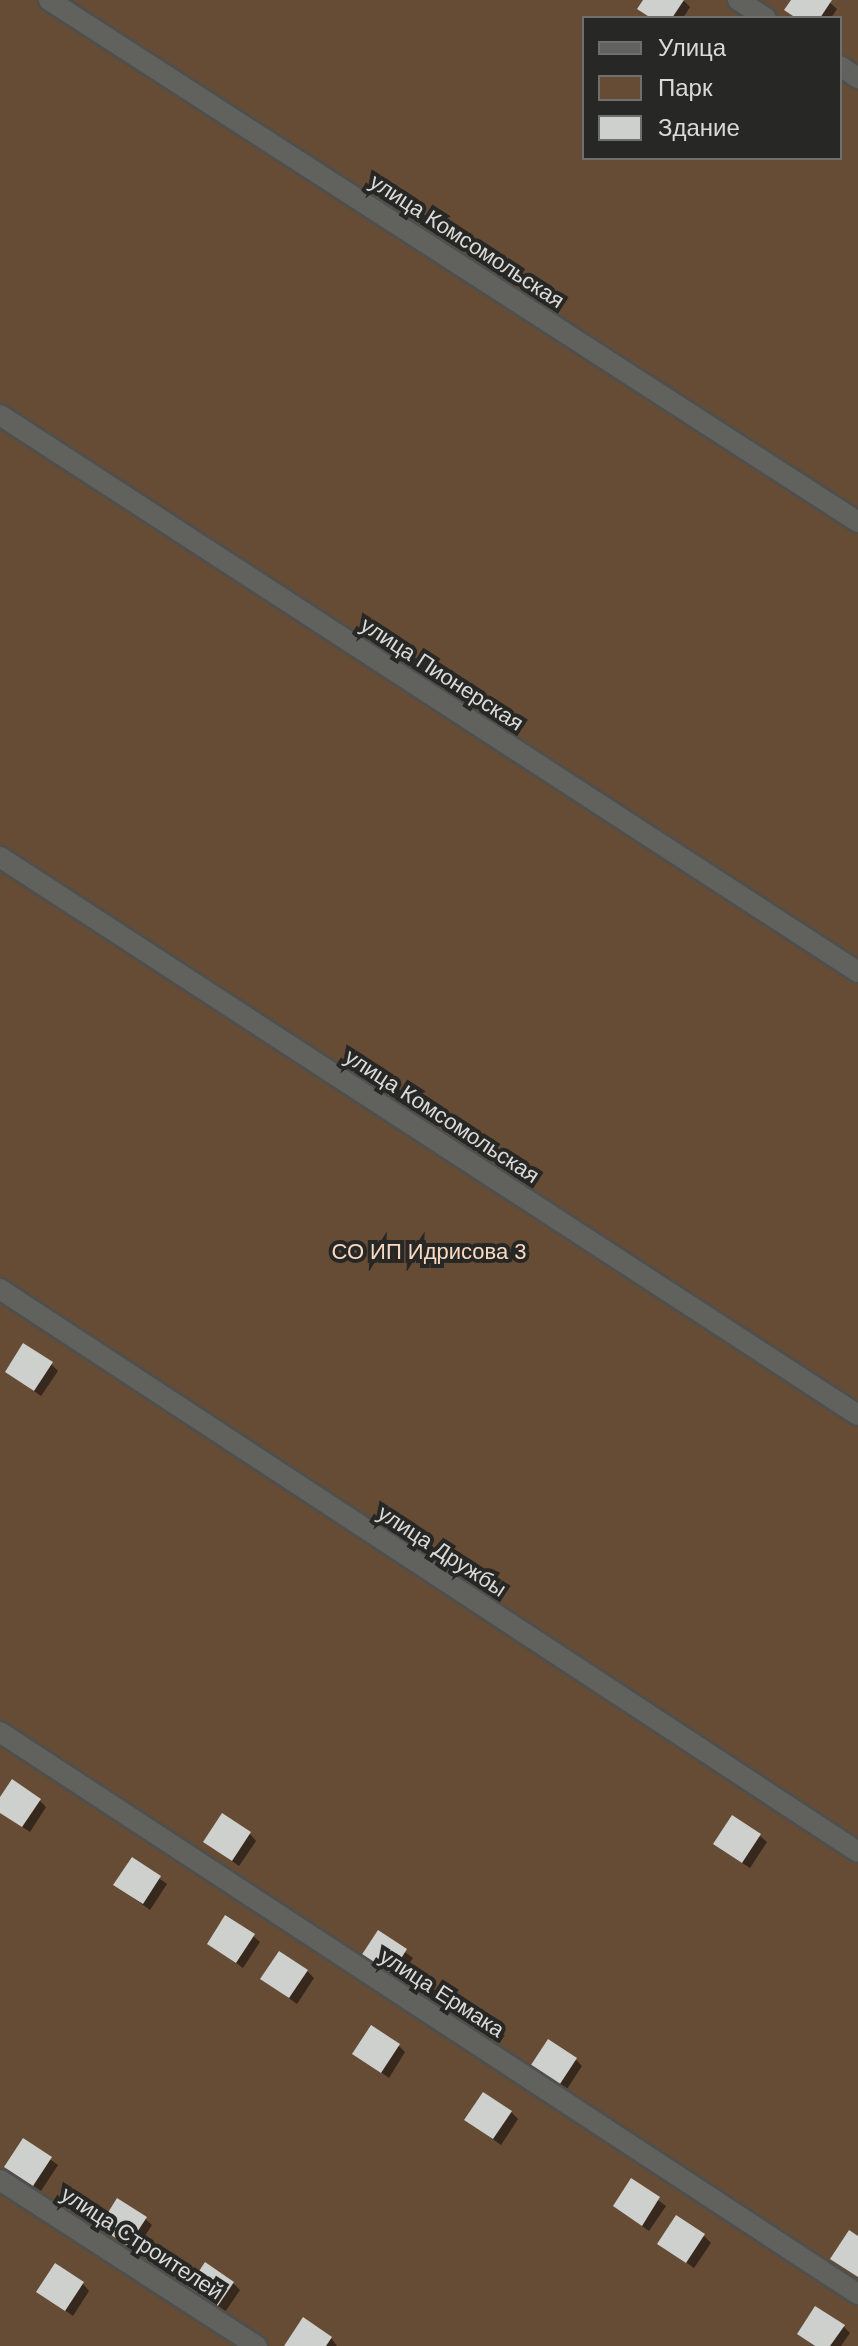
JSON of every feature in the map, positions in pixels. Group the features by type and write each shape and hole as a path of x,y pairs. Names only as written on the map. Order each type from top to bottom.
{"street":[{"name":"улица Комсомольская","path":"49,0 858,522"},
{"path":"738,0 763,16"},
{"name":"улица Пионерская","path":"0,415 858,972"},
{"name":"улица Комсомольская","path":"0,857 858,1415"},
{"name":"улица Дружбы","path":"0,1289 858,1852"},
{"name":"улица Ермака","path":"0,1732 858,2294"},
{"name":"улица Строителей","path":"0,2180 257,2346"}],"green space":[{"name":"СО ИП Идрисова 3","path":"0,0 858,0 858,2346 0,2346"}],"building":[{"path":"643,0 684,0 673,16 648,16 637,9"},
{"path":"791,0 832,0 821,16 793,16 784,10"},
{"path":"23,1343 53,1362 34,1391 5,1372"},
{"path":"12,1779 41,1799 22,1827 0,1813 0,1797"},
{"path":"222,1813 251,1832 232,1861 203,1842"},
{"path":"732,1815 761,1834 742,1863 713,1844"},
{"path":"132,1857 161,1876 143,1904 113,1885"},
{"path":"225,1915 255,1934 236,1963 207,1944"},
{"path":"378,1930 407,1949 389,1978 359,1959"},
{"path":"279,1951 308,1970 289,1998 260,1979"},
{"path":"371,2025 400,2044 381,2073 352,2054"},
{"path":"548,2039 577,2058 558,2087 529,2068"},
{"path":"483,2092 512,2111 493,2139 464,2120"},
{"path":"23,2138 52,2157 33,2186 4,2167"},
{"path":"631,2178 660,2197 642,2226 613,2206"},
{"path":"117,2198 147,2217 128,2246 99,2227"},
{"path":"676,2215 705,2234 686,2263 657,2244"},
{"path":"849,2230 858,2236 858,2277 830,2259"},
{"path":"205,2262 234,2282 215,2310 186,2291"},
{"path":"55,2263 84,2282 65,2311 36,2292"},
{"path":"815,2306 845,2325 830,2346 815,2346 797,2334"},
{"path":"303,2317 332,2337 326,2346 284,2346"}]}
